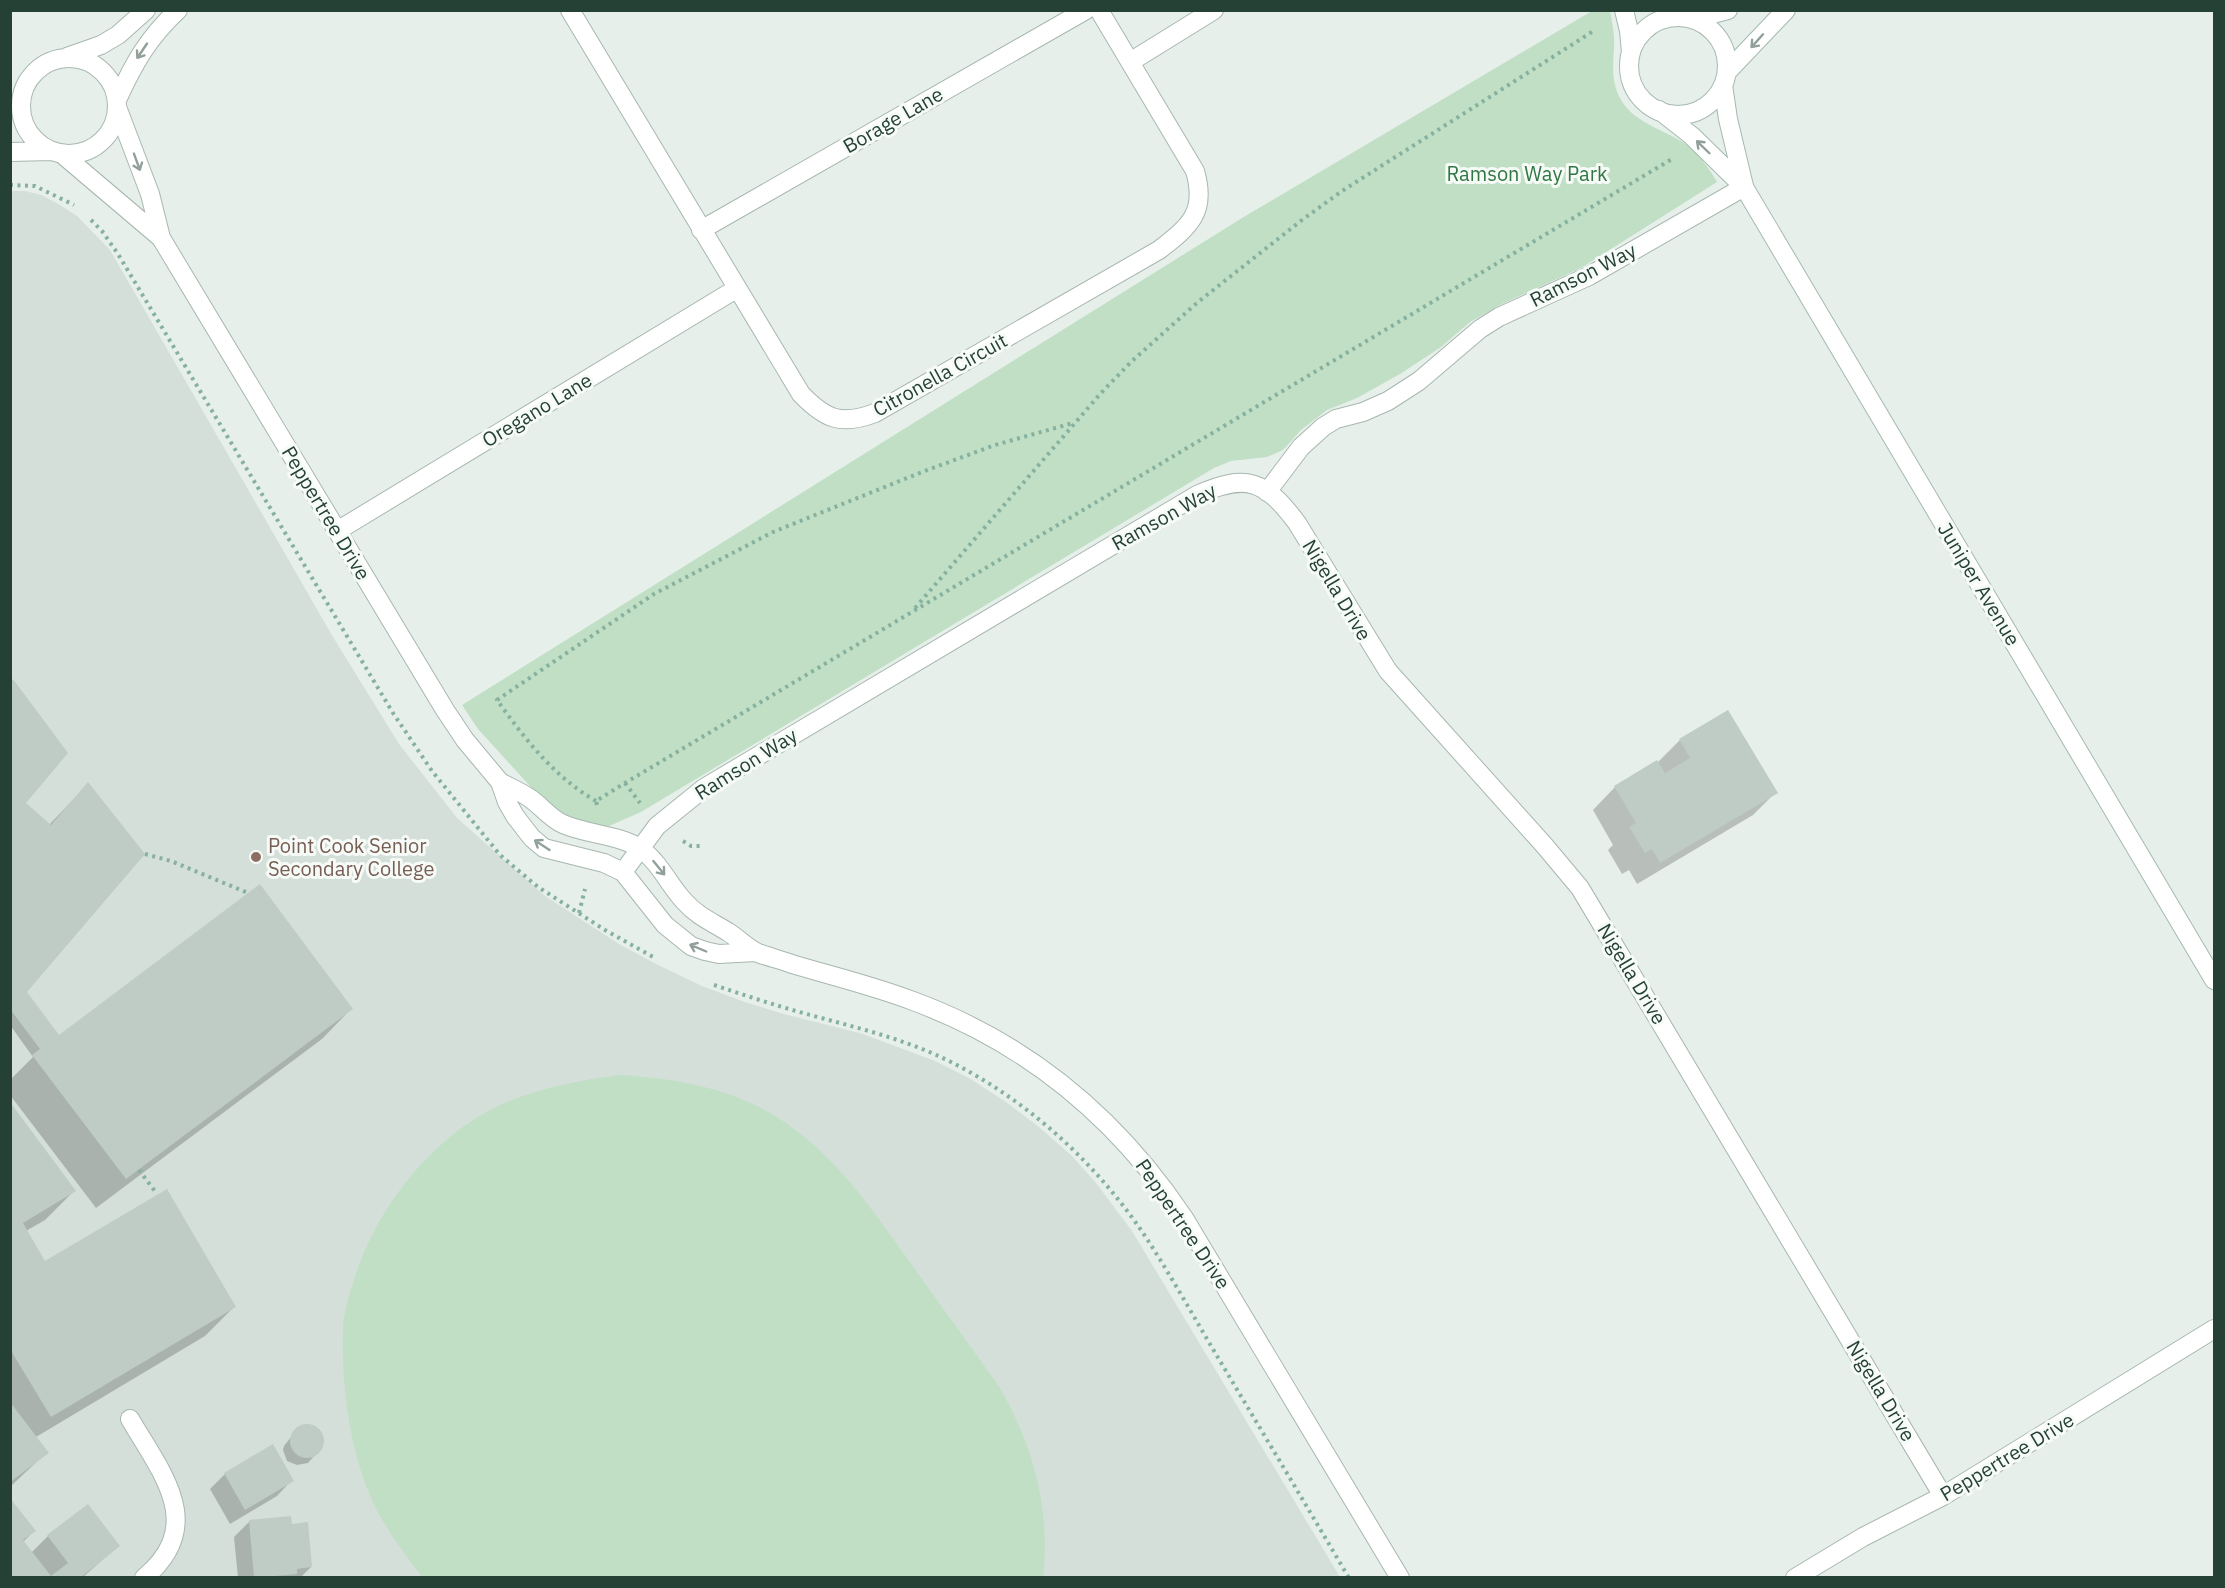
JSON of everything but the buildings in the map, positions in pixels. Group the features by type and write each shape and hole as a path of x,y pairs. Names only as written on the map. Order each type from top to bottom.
{"street":[{"path":"10,96 33,74 50,62 101,45 118,36 147,10"},
{"path":"10,152 84,152 102,141 112,129 117,104 134,63 147,43 178,10"},
{"name":"Citronella Circuit","path":"570,10 801,394 824,414 846,421 875,413 1160,250 1180,234 1192,218 1200,202 1200,189 1191,165 1099,10"},
{"name":"Borage Lane","path":"701,230 1086,10"},
{"path":"1130,62 1214,10"},
{"path":"1624,10 1629,31 1630,72 1636,90 1648,104 1659,110 1679,115 1699,110 1716,97 1725,79 1786,10"},
{"path":"1631,54 1640,35 1650,26 1662,20 1728,10"},
{"path":"1683,15 1709,27 1721,42 1726,53 1725,79"},
{"path":"63,58 78,58 98,68 113,85 117,104"},
{"path":"33,74 23,90 20,102 21,115 31,137 57,153"},
{"name":"Juniper Avenue","path":"1725,79 1728,119 1744,187"},
{"name":"Peppertree Drive","path":"117,104 150,194 161,238 445,711 465,740 500,782 515,816 532,838 544,848 612,866 623,872 665,925 691,946 719,954 756,952"},
{"name":"Juniper Avenue","path":"1659,110 1692,136 1744,187 2214,980"},
{"name":"Peppertree Drive","path":"57,153 161,238"},
{"name":"Ramson Way","path":"623,872 657,826 705,788 1197,495 1220,484 1234,482 1252,484 1268,492 1301,447 1323,427 1336,419 1363,412 1388,400 1419,381 1480,329 1499,317 1571,286 1744,187"},
{"name":"Oregano Lane","path":"337,531 736,289"},
{"name":"Nigella Drive","path":"1268,492 1279,500 1297,523 1388,672 1545,845 1580,888 1943,1496"},
{"name":"Peppertree Drive","path":"500,782 528,796 556,821 640,849 654,862 694,912 728,931 756,952 912,1000 953,1017 1014,1050 1064,1084 1100,1115 1127,1143 1162,1186 1184,1218 1400,1578"},
{"name":"Peppertree Drive","path":"1795,1578 1863,1537 1943,1496 2214,1329"},
{"path":"130,1419 164,1477 174,1501 176,1519 175,1535 168,1551 161,1562 144,1578"}],"path":[{"path":"912,611 1074,422 1132,361 1166,330 1261,251 1342,191 1595,30"},
{"path":"596,801 1671,159"},
{"path":"596,801 573,788 544,759 497,700 654,594 773,532 995,445 1074,422"},
{"path":"596,801 600,834"},
{"path":"145,854 171,861 248,893"},
{"path":"579,913 595,861"},
{"path":"139,1170 157,1194"}],"shaded area":[{"name":"Point Cook Senior Secondary College","path":"11,191 25,191 41,195 60,205 77,216 110,250 333,637 399,744 457,818 545,896 619,944 656,964 702,986 742,1001 863,1034 935,1061 969,1078 1039,1127 1072,1156 1096,1183 1132,1231 1340,1577 11,1578"}],"green space":[{"name":"Ramson Way Park","path":"1592,11 1610,11 1614,38 1614,79 1617,92 1625,106 1640,119 1689,147 1703,161 1717,182 1581,268 1500,305 1470,322 1441,347 1400,374 1357,398 1327,410 1301,430 1283,450 1267,457 1231,461 1214,468 641,812 600,830 592,831 550,808 478,729 462,705 1242,218"},
{"path":"620,1075 690,1084 724,1093 757,1106 782,1120 805,1137 862,1197 1000,1388 1012,1410 1030,1456 1042,1503 1045,1552 1043,1577 422,1577 393,1537 374,1504 362,1474 351,1433 343,1369 343,1328 354,1280 364,1253 392,1201 410,1177 452,1135 476,1118 530,1093 575,1082"}],"place":[{"name":"Point Cook Senior Secondary College","path":"256,857"}]}
